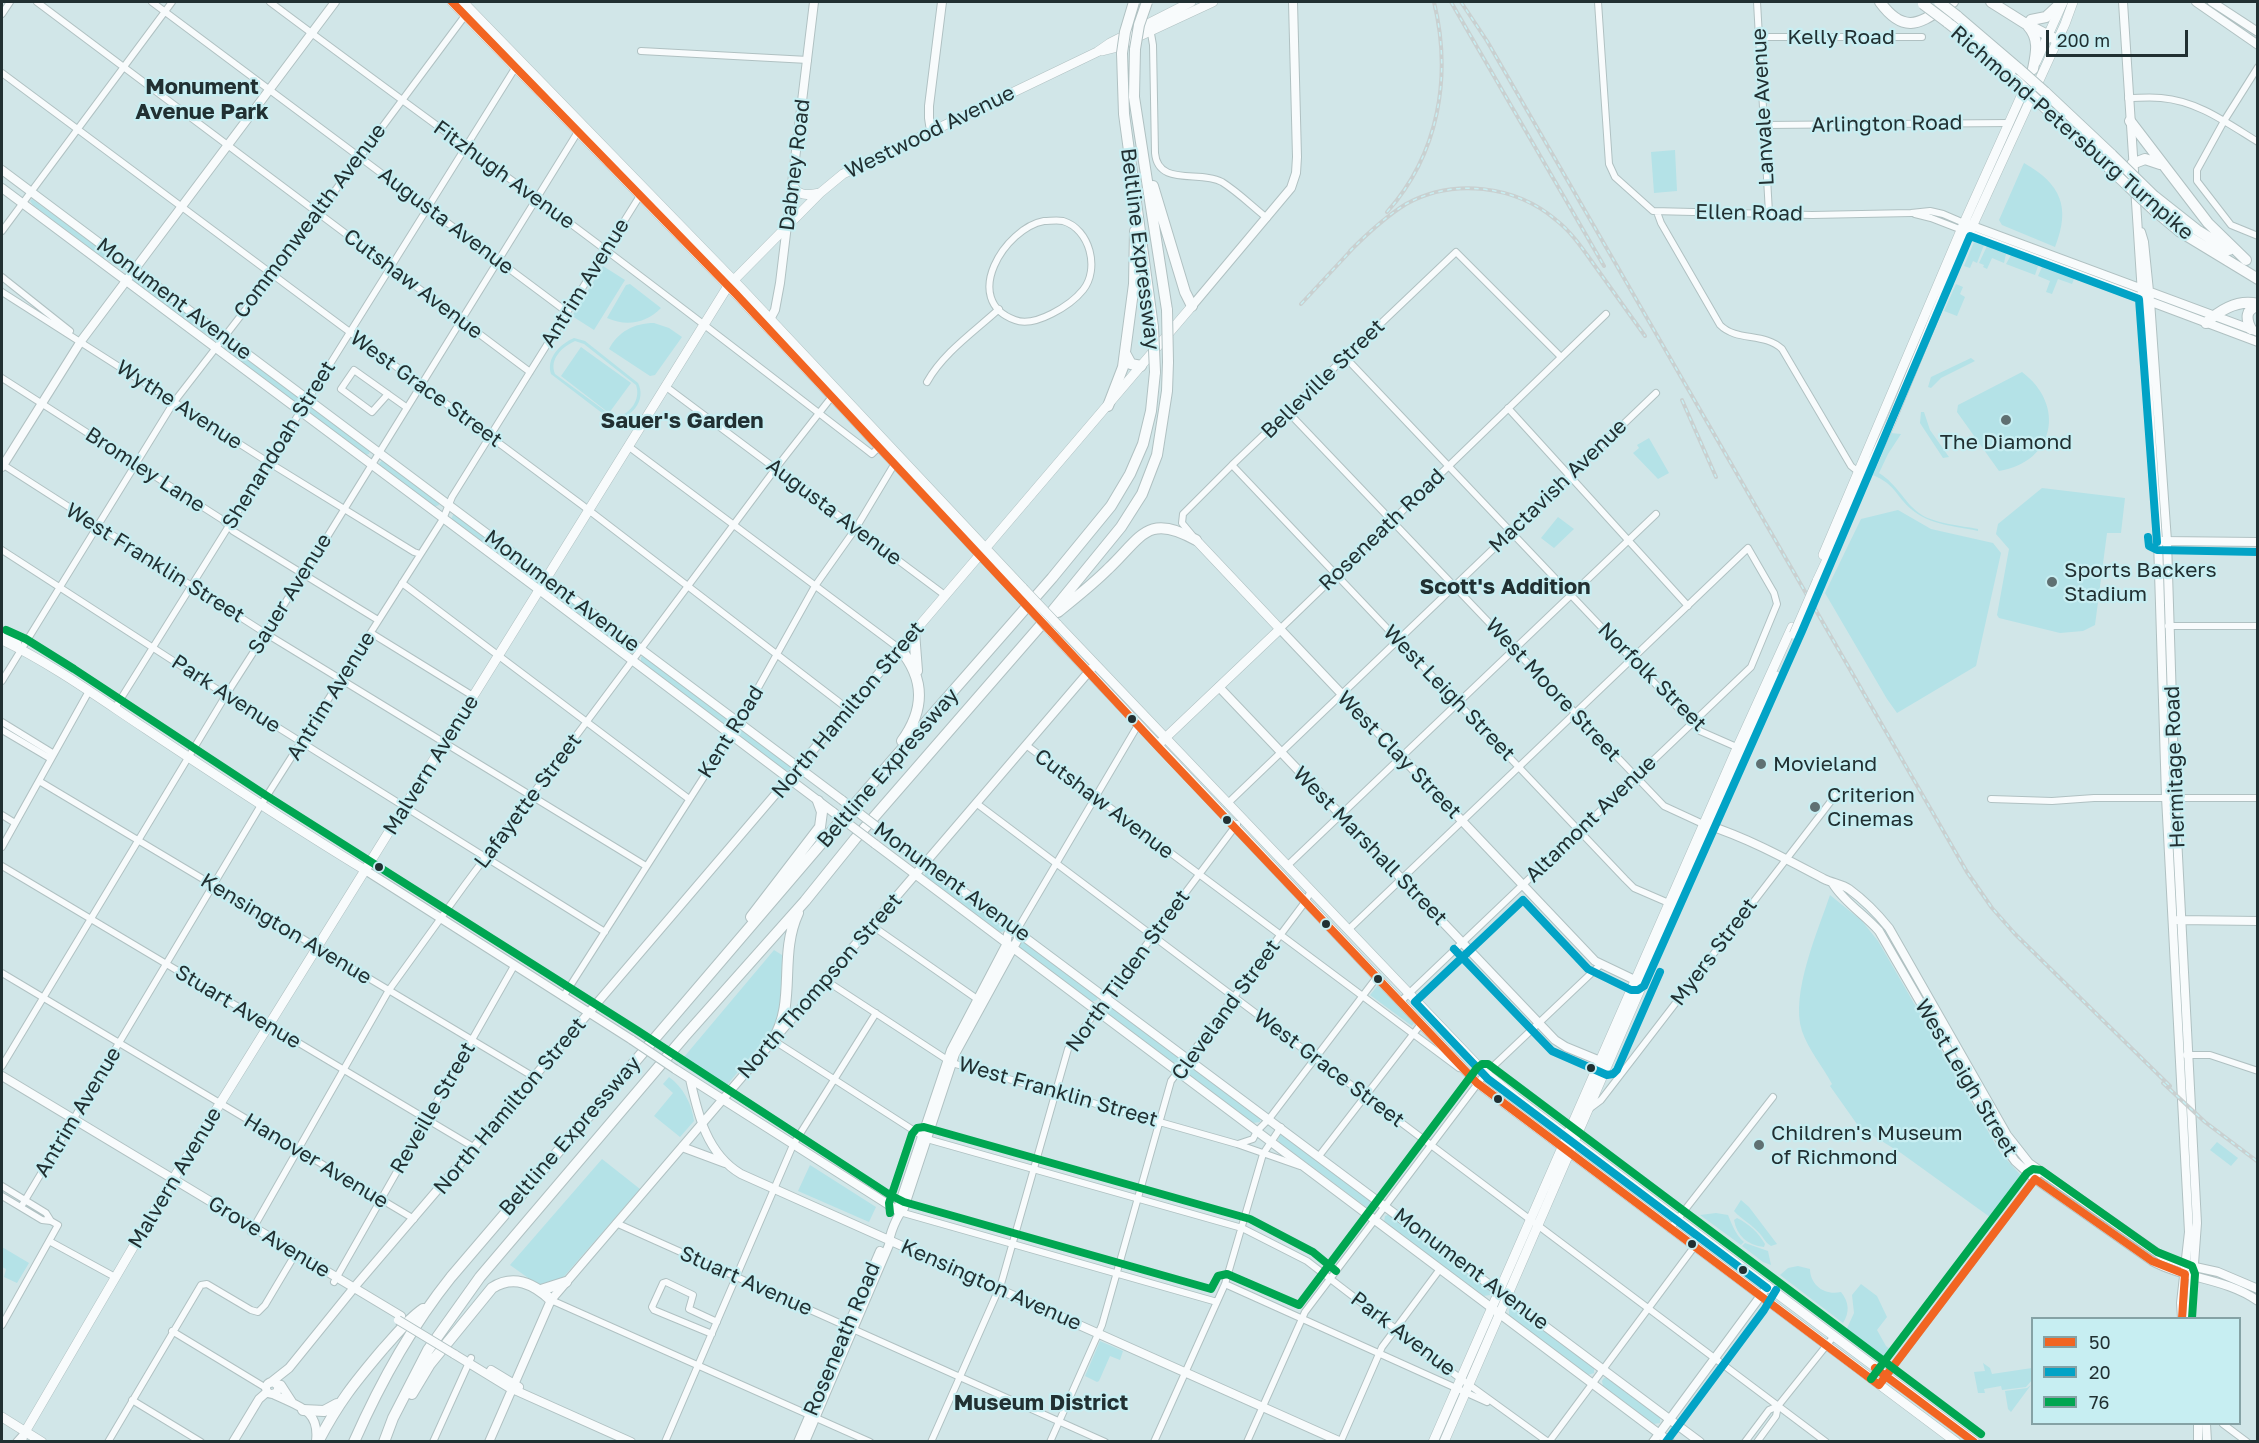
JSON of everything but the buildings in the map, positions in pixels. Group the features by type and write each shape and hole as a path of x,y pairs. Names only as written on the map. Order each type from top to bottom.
{"highway":[{"name":"Beltline Expressway","path":"354,1442 381,1384 428,1305 890,763 1052,578 1111,506 1126,482 1143,444 1151,411 1155,372 1154,327 1124,114 1122,53 1125,32 1134,2"},
{"name":"Beltline Expressway","path":"384,1442 393,1418 428,1350 480,1277 684,1037 805,901 855,839 1041,626 1121,527 1142,494 1152,472 1162,433 1168,362 1167,310 1134,97 1135,49 1139,25 1147,2"},
{"path":"1880,2 1902,21 1913,23 1927,19 1953,2"},
{"name":"Richmond-Petersburg Turnpike","path":"1939,2 1957,16 2042,98 2155,211 2192,240 2258,279"},
{"path":"1991,2 2054,36"},
{"path":"2002,2 2029,22 2036,38 2033,69"},
{"path":"2029,22 2046,17 2063,2"},
{"name":"Richmond-Petersburg Turnpike","path":"1922,3 2018,75"},
{"name":"Richmond-Petersburg Turnpike","path":"2042,98 2112,155 2154,196 2197,231 2258,266"},
{"path":"2130,121 2208,222 2246,260"},
{"path":"1141,148 1185,292 1192,306"},
{"path":"2132,164 2149,159 2159,162 2165,168"},
{"path":"1108,406 1119,381 1125,352 1134,284 1136,200"},
{"path":"2210,319 2236,304 2258,305"},
{"path":"2254,330 2248,323 2247,315 2250,309 2258,305"},
{"path":"1125,352 1131,364 1141,366"},
{"path":"1041,626 1108,569 1143,534 1162,527 1171,528 1197,540"},
{"path":"890,763 916,717 920,701 914,632"},
{"path":"900,649 908,658 918,682"},
{"path":"725,957 745,924 820,827 822,812 818,801"},
{"path":"773,1040 780,1030 786,1006 789,939 795,920 805,901"},
{"path":"393,1418 409,1399 430,1364 487,1292 499,1283 513,1281 529,1284 541,1290 551,1300"},
{"path":"541,1290 566,1282"},
{"path":"303,1410 324,1411 332,1408 411,1318 428,1305"},
{"path":"317,1442 339,1402"}],"main road":[{"path":"452,2 466,8 730,283 1020,591 1057,624 1485,1074 1974,1442"},
{"name":"Westwood Avenue","path":"730,283 820,193 843,174 1097,52 1114,48 1191,2"},
{"name":"Westwood Avenue","path":"1150,28 1213,2"},
{"path":"1967,228 1997,174 2054,36 2063,2"},
{"path":"1433,1442 1463,1385 1496,1310 1499,1291 1534,1222 1862,475 2033,69 2073,2"},
{"path":"1997,174 2001,157 2012,131 2010,123"},
{"path":"793,185 795,190 802,194 820,193"},
{"name":"Malvern Avenue","path":"24,1437 172,1181 730,283"},
{"name":"North Hamilton Street","path":"914,632 1192,306"},
{"path":"834,393 879,447 897,460"},
{"name":"West Clay Street","path":"1197,540 1280,629"},
{"path":"1020,591 1053,634 1088,672 1474,1080 1950,1440"},
{"name":"Roseneath Road","path":"1157,746 1280,629"},
{"path":"2,631 20,648"},
{"path":"2,640 20,648 115,708 261,805 365,870"},
{"path":"1570,1139 1588,1110 1596,1082"},
{"path":"1496,1310 1508,1296 1534,1222"},
{"path":"1444,1442 1463,1385"},
{"path":"2,1417 24,1437 42,1442"}],"street":[{"path":"2,14 10,2"},
{"name":"Cutshaw Avenue","path":"37,2 530,372"},
{"name":"Augusta Avenue","path":"152,2 567,312"},
{"path":"2,231 172,2"},
{"name":"Fitzhugh Avenue","path":"270,2 535,198 872,454 879,447"},
{"path":"2,466 81,341 335,2"},
{"name":"Dabney Road","path":"768,323 780,283 814,2"},
{"path":"931,131 929,106 942,2"},
{"name":"North Hamilton Street","path":"1192,306 1291,188 1296,173 1293,2"},
{"path":"1598,2 1609,164 1619,180 1649,208 1657,212 1661,223 1720,324 1731,333 1769,340 1782,349 1851,466 1862,475"},
{"name":"Lanvale Avenue","path":"1757,2 1769,213"},
{"name":"Hermitage Road","path":"2123,2 2136,217 2144,242 2163,541 2171,797 2184,1055 2190,1317"},
{"path":"2196,2 2258,45"},
{"path":"2212,2 2258,32"},
{"name":"Commonwealth Avenue","path":"2,681 20,648 174,402 360,157 466,8"},
{"path":"1150,28 1154,59 1157,164 1162,170 1171,174 1222,182 1267,218"},
{"name":"Kelly Road","path":"1760,37 1922,37"},
{"path":"641,51 808,60"},
{"name":"Shenandoah Street","path":"115,708 518,63"},
{"path":"2258,67 2197,170 2197,181 2231,225 2258,236"},
{"name":"West Grace Street","path":"2,73 588,510 848,709"},
{"path":"2128,98 2182,101 2205,110 2258,142"},
{"name":"Arlington Road","path":"1764,125 2010,123"},
{"name":"Sauer Avenue","path":"2,1066 226,694 580,128"},
{"name":"Monument Avenue","path":"2,170 1700,1442"},
{"name":"Monument Avenue","path":"2,188 1670,1442"},
{"name":"Antrim Avenue","path":"21,1208 261,805 443,519 448,506 489,437 642,192"},
{"name":"Ellen Road","path":"1657,212 1812,215 1911,213 1967,228"},
{"path":"1063,221 1080,233 1087,242 1091,266 1089,279 1083,290 1060,308 1041,319 1029,322 1017,321 999,309 989,291 988,282 991,272 1007,246 1022,230 1033,223 1063,221"},
{"path":"1967,228 2025,255 2146,295 2210,319 2258,342"},
{"path":"1967,228 2056,256 2146,295"},
{"name":"Belleville Street","path":"1191,506 1456,252 1561,357"},
{"path":"2025,255 2047,260 2052,260 2056,256"},
{"path":"2,278 47,311 81,341"},
{"name":"Wythe Avenue","path":"2,292 268,462 420,554"},
{"path":"927,382 947,356 999,309"},
{"name":"Roseneath Road","path":"1280,629 1606,314"},
{"path":"2210,319 2254,330"},
{"name":"Norfolk Street","path":"1345,357 1700,731 1740,749"},
{"path":"388,394 372,412 341,389 354,370 388,394 406,407"},
{"name":"Bromley Lane","path":"2,378 223,520 233,531 378,620"},
{"name":"Augusta Avenue","path":"665,386 945,597"},
{"name":"Lafayette Street","path":"252,1230 299,1152 389,990 440,918 834,393"},
{"name":"Mactavish Avenue","path":"1227,804 1656,393"},
{"path":"1348,930 1688,606 1508,408"},
{"name":"West Moore Street","path":"1288,411 1664,806 1707,826"},
{"path":"628,446 900,649"},
{"name":"Kent Road","path":"563,997 739,722 815,586 855,528 897,460"},
{"name":"West Leigh Street","path":"1232,465 1634,888 1673,905"},
{"name":"West Franklin Street","path":"2,466 265,633 646,866"},
{"name":"West Clay Street","path":"1191,506 1182,516 1181,521 1197,540"},
{"path":"1287,866 1656,514"},
{"path":"2163,541 2258,542"},
{"name":"Altamont Avenue","path":"1400,1002 1732,686 1755,660 1775,612 1777,601 1748,548 1688,606"},
{"name":"Park Avenue","path":"2,550 604,932"},
{"path":"402,583 689,799"},
{"path":"2165,626 2258,626"},
{"name":"West Clay Street","path":"1280,629 1600,965 1639,982"},
{"name":"North Hamilton Street","path":"233,1442 259,1399 273,1388 353,1290 914,632"},
{"path":"371,633 473,696"},
{"name":"North Thompson Street","path":"489,1442 551,1300 1095,664"},
{"name":"West Marshall Street","path":"1220,687 1538,1023 1559,1043 1604,1063"},
{"path":"2,847 89,692"},
{"path":"2,722 53,757"},
{"name":"Roseneath Road","path":"805,1442 813,1416 850,1328 889,1245 889,1239 900,1212 899,1206 925,1138 950,1061 1009,945 1008,933 1017,930 1138,725"},
{"path":"2,730 53,757"},
{"name":"Cutshaw Avenue","path":"1026,745 1474,1080"},
{"name":"Kensington Avenue","path":"39,781 534,1077"},
{"name":"Myers Street","path":"1588,1110 1598,1104 1838,792"},
{"path":"1991,799 2052,801 2171,797 2258,798"},
{"name":"West Grace Street","path":"976,803 1826,1442"},
{"path":"2,815 15,823"},
{"name":"North Tilden Street","path":"931,1442 999,1288 1068,1048 1241,818"},
{"name":"West Leigh Street","path":"1707,826 1786,859 1833,884 1845,887 1857,896 1888,928 2007,1135 2023,1157 2153,1251 2190,1270 2231,1286 2258,1301"},
{"name":"Stuart Avenue","path":"2,866 475,1148"},
{"path":"365,870 623,1035 631,1043 673,1071 690,1079 900,1212 1217,1302"},
{"name":"West Leigh Street","path":"1833,884 1840,895 1856,907 1879,931 2000,1140 2015,1161 2035,1179 2152,1261 2190,1270 2218,1272 2258,1289"},
{"name":"Cleveland Street","path":"1050,1442 1098,1333 1117,1274 1171,1081 1311,891"},
{"path":"2177,920 2258,921"},
{"path":"871,925 980,1002"},
{"path":"1247,1442 1302,1318 1431,1145 1474,1080 1485,1074 1600,965"},
{"name":"Reveille Street","path":"335,1280 514,966"},
{"name":"Hanover Avenue","path":"2,973 414,1220"},
{"path":"1237,1144 1253,1139 1377,977"},
{"name":"West Franklin Street","path":"825,980 950,1061 1237,1144 1308,1169"},
{"path":"665,1442 793,1145 876,1013"},
{"path":"1320,1156 1421,1024"},
{"name":"Park Avenue","path":"773,1040 925,1138 1242,1228 1307,1261 1463,1385 1506,1411 1548,1442"},
{"path":"2184,1055 2210,1055 2258,1071"},
{"path":"673,1071 694,1096"},
{"name":"Grove Avenue","path":"2,1076 72,1122"},
{"name":"Kensington Avenue","path":"690,1079 712,1146 726,1163 741,1174 1341,1441"},
{"name":"Grove Avenue","path":"2,1082 172,1181 513,1386 536,1399 631,1442"},
{"path":"1596,1082 1606,1086 1612,1085"},
{"path":"1670,1229 1773,1097"},
{"path":"1154,1442 1226,1284 1263,1154 1281,1127"},
{"path":"682,1147 726,1163"},
{"path":"1879,1385 2041,1171"},
{"path":"2,1186 46,1213 51,1221"},
{"path":"2,1196 42,1220 58,1225 2,1325"},
{"name":"Stuart Avenue","path":"616,1223 1105,1442"},
{"path":"49,1241 115,1277"},
{"path":"1548,1442 1694,1247"},
{"path":"108,1442 202,1284 258,1312 265,1305 295,1255"},
{"path":"1341,1441 1379,1353 1440,1269"},
{"name":"Hermitage Road","path":"2182,1317 2190,1270"},
{"path":"683,1322 693,1295 664,1282 653,1308 683,1322 712,1334"},
{"path":"1226,1284 1379,1353 1463,1385"},
{"path":"1653,1442 1768,1286"},
{"path":"551,1300 870,1442"},
{"path":"689,1309 717,1322"},
{"path":"172,1331 273,1388 303,1410 316,1422 317,1442"},
{"path":"1757,1442 1776,1416 1778,1406 1834,1336"},
{"path":"433,1442 470,1360"},
{"path":"132,1400 201,1442"},
{"path":"1745,1442 1769,1410 1778,1406"},
{"name":"Roseneath Road","path":"798,1442 813,1416"},
{"path":"2198,1425 2198,1442"},
{"path":"2206,1425 2207,1442"},
{"path":"2224,1425 2247,1442"},
{"path":"16,1442 24,1437"}],"shaded area":[{"path":"1675,150 1677,191 1654,193 1651,152"},
{"path":"2024,163 2047,179 2059,198 2062,220 2055,247 2002,225 1999,220"},
{"path":"32,199 126,270 102,257 33,205 30,201"},
{"path":"1974,242 1984,245 1977,263 1973,261 1970,268 1964,266"},
{"path":"1987,246 2006,254 2004,263 1992,258 1987,269 1979,263"},
{"path":"2011,255 2038,266 2035,275 2006,264"},
{"path":"603,266 625,280 594,330 572,316"},
{"path":"2042,267 2074,279 2072,284 2058,279 2052,294 2046,292 2050,281 2038,276"},
{"path":"135,278 156,290 214,336 211,337 185,321 133,282"},
{"path":"630,284 661,308 649,317 636,322 614,321 607,318 626,285"},
{"path":"1956,284 1963,287 1960,294 1965,297 1957,316 1944,311"},
{"path":"654,323 669,328 682,337 655,375 650,376 609,349 627,330"},
{"path":"574,338 585,341 638,383 641,395 634,410 619,420 612,419 551,374 552,357","holes":["575,341 584,344 636,385 636,400 626,413 616,417 608,413 555,374 554,363 561,350"]},
{"path":"227,346 300,397 298,402 293,402 224,349"},
{"path":"581,347 631,383 609,413 561,376"},
{"path":"1971,358 1975,361 1941,378 1931,388 1928,387 1931,377"},
{"name":"The Diamond","path":"2022,372 2036,385 2045,400 2049,415 2048,430 2042,444 2032,456 2018,466 1999,471 1957,412 1958,405"},
{"path":"313,407 370,451 369,454 365,455 308,413 308,408"},
{"path":"1921,412 1924,412 1930,430 1949,457 1943,458 1920,423"},
{"path":"1891,433 1901,434 1879,473 1913,508 1924,516 1939,522 1978,529 1978,531 1943,524 1918,514 1891,486 1873,475"},
{"path":"1649,438 1669,473 1658,479 1633,453 1639,448 1637,445"},
{"path":"383,460 439,502 439,505 434,507 380,466 379,463"},
{"name":"Sports Backers Stadium","path":"2042,488 2125,498 2121,533 2107,533 2095,625 2083,631 2060,633 1999,618 1997,615 2009,549 1996,534 1998,524"},
{"path":"1898,510 1931,529 1993,543 2001,553 1976,666 1897,713 1825,593 1861,519"},
{"path":"454,513 537,575 535,578 451,519"},
{"path":"1558,517 1574,529 1554,548 1541,538"},
{"path":"551,588 579,605 632,646 632,651 628,652 548,592"},
{"path":"643,656 730,720 730,723 724,724 641,662"},
{"path":"742,730 791,766 789,771 783,770 739,737 738,734"},
{"path":"929,870 1005,926 1005,931 1000,932 925,876 925,871"},
{"path":"1830,895 1862,921 1878,941 2000,1152 2024,1179 1994,1220 1901,1153 1859,1127 1830,1086 1832,1084 1808,1044 1799,1016 1802,981"},
{"path":"1024,940 1098,997 1097,1000 1091,1002 1020,948 1019,945"},
{"path":"774,950 782,955 781,1013 772,1031 722,1091 679,1063"},
{"path":"1378,985 1414,1023 1412,1026 1370,995"},
{"path":"1110,1005 1179,1056 1179,1062 1173,1063 1106,1013 1106,1007"},
{"path":"1192,1066 1260,1118 1260,1122 1253,1123 1188,1074 1187,1068"},
{"path":"669,1077 683,1091 693,1115 694,1121 680,1137 654,1116 673,1093 663,1084"},
{"path":"1280,1135 1285,1135 1376,1204 1376,1210 1370,1210 1279,1142"},
{"path":"2217,1142 2238,1158 2231,1166 2210,1150"},
{"path":"602,1159 640,1189 560,1281 538,1285 510,1265"},
{"path":"810,1165 876,1207 869,1222 798,1191"},
{"path":"1741,1200 1777,1244 1769,1245 1758,1231 1734,1211"},
{"path":"1716,1213 1728,1215 1744,1242 1741,1245 1700,1215"},
{"path":"1390,1214 1490,1289 1490,1295 1484,1296 1384,1222 1385,1216"},
{"path":"1737,1218 1756,1232 1765,1244 1764,1247 1748,1242 1740,1235 1735,1226 1734,1220"},
{"path":"1745,1243 1768,1251 1771,1265 1763,1262 1742,1246"},
{"path":"2,1247 29,1263 17,1283 4,1277 6,1269 2,1267"},
{"path":"1798,1266 1810,1269 1813,1280 1824,1291 1841,1292 1848,1307 1843,1323 1780,1275 1788,1268"},
{"path":"1861,1284 1877,1296 1887,1317 1877,1330 1886,1346 1894,1352 1886,1365 1844,1335 1854,1313 1852,1295"},
{"path":"1514,1307 1594,1367 1594,1373 1588,1375 1509,1316 1509,1309"},
{"path":"1100,1341 1123,1351 1120,1360 1110,1356 1097,1382 1085,1376"},
{"path":"1983,1363 1990,1368 1992,1374 2031,1368 2031,1381 2026,1387 2002,1390 2001,1386 1984,1389 1985,1393 1978,1393 1974,1372 1985,1371"},
{"path":"1604,1378 1609,1378 1660,1417 1660,1423 1654,1424 1603,1386"},
{"path":"2031,1385 2011,1412 2008,1409 2005,1391 2027,1388"}],"railway":[{"path":"1387,212 1405,189 1419,165 1437,113 1442,58 1434,2"},
{"path":"1451,2 1604,266"},
{"path":"1461,2 1487,41 1967,872 1992,908 2015,934 2170,1086"},
{"path":"1350,251 1391,214 1424,196 1463,188 1503,193 1540,208 1568,232 1645,336"},
{"path":"1301,304 1356,245"},
{"path":"1682,400 1716,477"},
{"path":"2163,1083 2205,1122 2258,1162"}],"transit line":[{"name":"50","path":"452,2 736,294 1161,750 1477,1083 1879,1385 2035,1179 2152,1261 2185,1274 2182,1317"},
{"name":"20","path":"1767,1288 1488,1079 1415,1002 1523,900 1588,969 1631,990 1638,990 1644,986 1802,631 1970,236 2139,299 2157,542"},
{"name":"20","path":"2148,537 2149,546 2157,550 2258,552"},
{"name":"76","path":"6,630 26,639 74,669 267,796 904,1202 1211,1289 1218,1276 1227,1274 1299,1305 1477,1068 1482,1064 1488,1064 1981,1434"},
{"name":"20","path":"1454,949 1552,1051 1607,1075 1617,1070 1660,972"},
{"name":"76","path":"890,1213 889,1203 912,1134 917,1128 924,1127 1250,1219 1313,1252 1336,1271"},
{"name":"76","path":"1871,1379 2027,1173 2033,1169 2041,1170 2157,1252 2192,1266 2195,1274 2192,1317"},
{"name":"20","path":"1666,1442 1764,1310 1776,1290"},
{"name":"50","path":"1875,1368 1974,1442"}],"place":[{"name":"The Diamond","path":"2006,420"},
{"name":"Sports Backers Stadium","path":"2052,582"},
{"name":"Movieland","path":"1761,764"},
{"name":"Criterion Cinemas","path":"1815,807"},
{"name":"Children's Museum of Richmond","path":"1759,1145"}],"district":[{"name":"Monument Avenue Park","path":"202,100"},
{"name":"Sauer's Garden","path":"682,421"},
{"name":"Scott's Addition","path":"1505,587"},
{"name":"Museum District","path":"1041,1403"}]}
